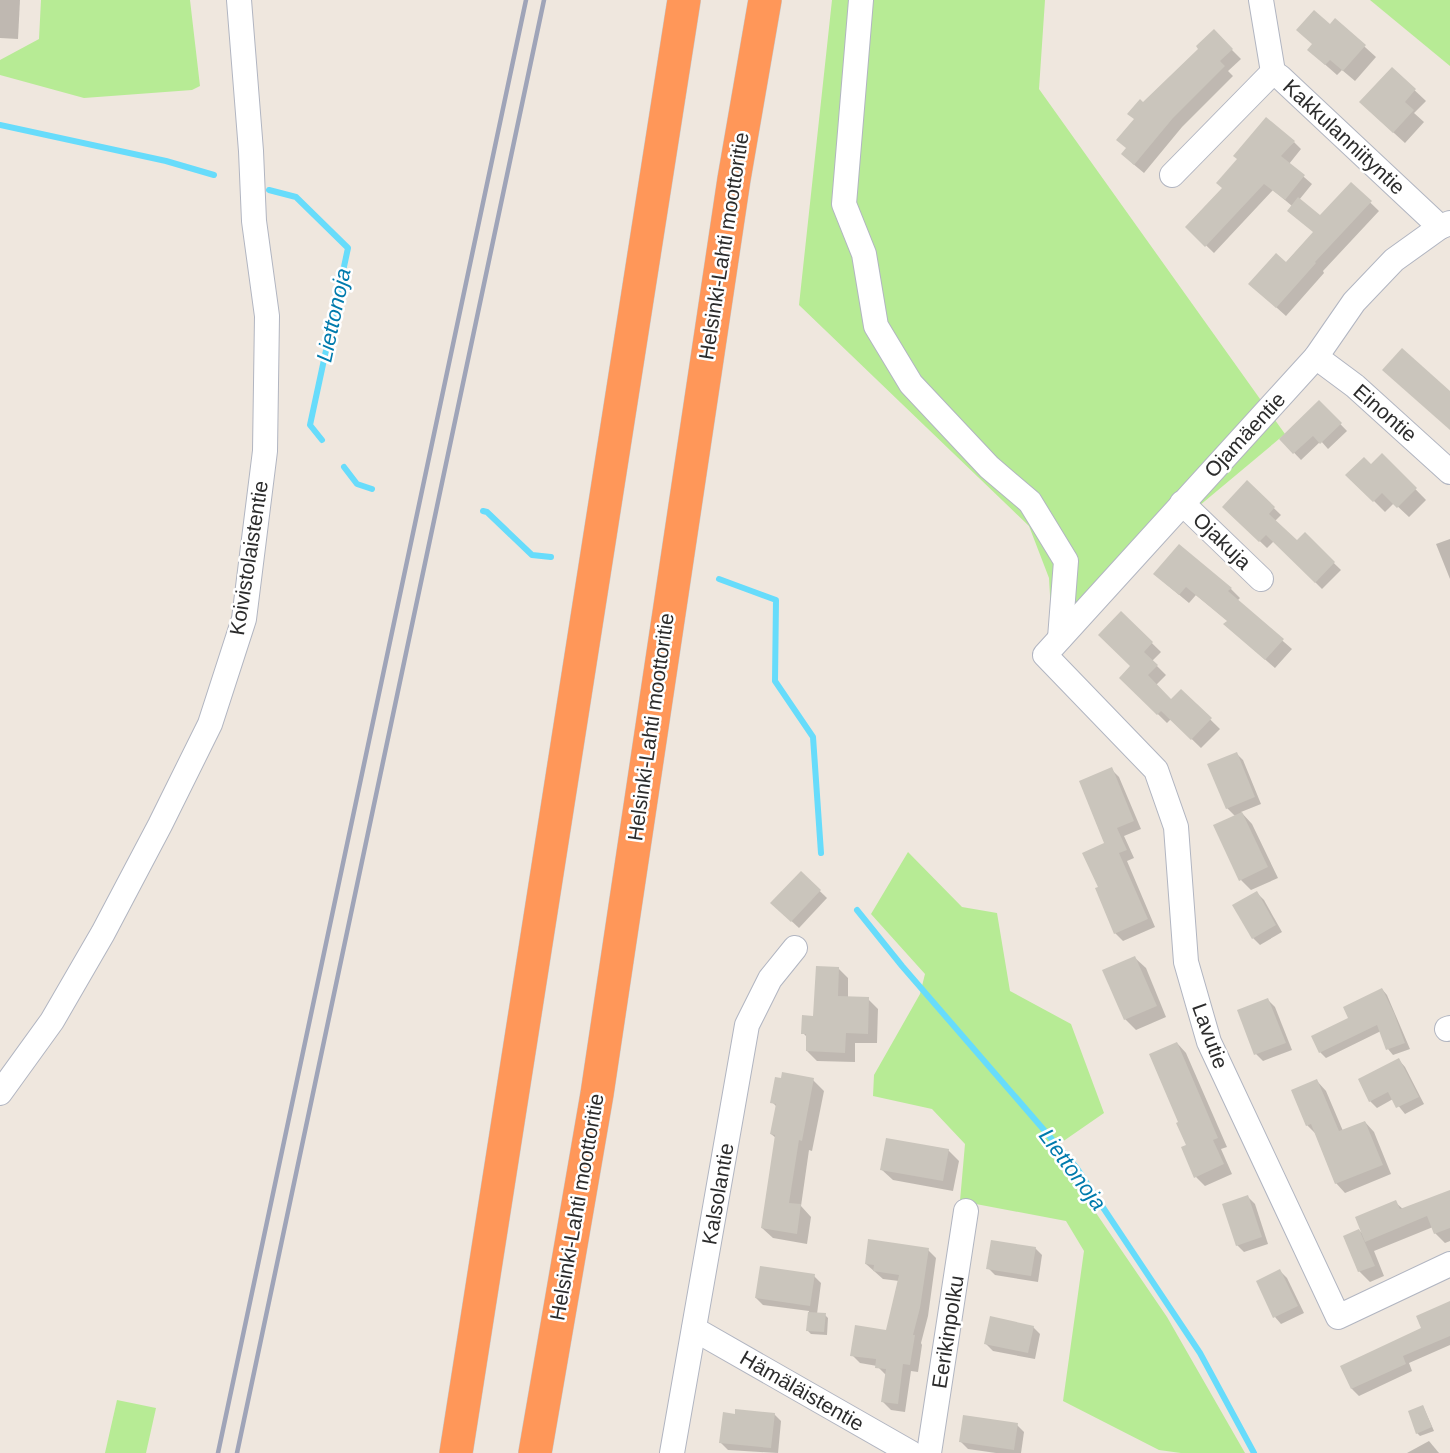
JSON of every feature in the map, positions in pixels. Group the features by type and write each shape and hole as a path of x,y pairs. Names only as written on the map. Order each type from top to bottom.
{"highway":[{"path":"456,1453 684,0"},
{"name":"Helsinki-Lahti moottoritie","path":"535,1453 597,1094 718,284 765,0"}],"street":[{"name":"Koivistolaistentie","path":"0,1093 57,1011 103,933 159,825 210,724 244,619 265,451 267,316 254,221 239,0"},
{"path":"861,0 844,204 864,254 876,326 911,384 989,467 1030,502 1065,561 1053,646"},
{"name":"Kakkulanniityntie","path":"1261,0 1273,72 1445,225"},
{"path":"1172,175 1273,72"},
{"name":"Ojamäentie","path":"1053,646 1316,357 1354,302 1394,260 1445,225"},
{"name":"Einontie","path":"1316,357 1355,386 1450,472"},
{"name":"Ojakuja","path":"1182,503 1262,579"},
{"name":"Lavutie","path":"1053,646 1156,770 1176,827 1186,962 1209,1042 1338,1317 1450,1264"},
{"name":"Kalsolantie","path":"672,1453 747,1025 770,979 795,948"},
{"name":"Eerikinpolku","path":"929,1453 966,1211"},
{"name":"Hämäläistentie","path":"694,1329 911,1453"}],"green space":[{"path":"41,0 190,0 200,86 192,90 84,98 0,75 0,60 39,39"},
{"path":"832,0 1045,0 1039,89 1285,434 1052,629 1049,578 1029,526 799,305"},
{"path":"1370,0 1450,0 1450,66"},
{"path":"908,852 962,907 997,913 1010,991 1071,1024 1104,1113 1049,1151 1081,1191 1167,1317 1245,1453 1181,1453 1159,1450 1063,1401 1084,1251 1066,1221 960,1201 965,1144 932,1109 873,1096 874,1075 920,994 925,974 871,914"},
{"path":"117,1400 156,1408 146,1453 105,1453"}],"building":[{"path":"1314,10 1330,24 1335,18 1366,45 1343,71 1330,60 1325,65 1307,50 1312,44 1296,30"},
{"path":"1214,29 1233,49 1220,61 1225,66 1173,118 1134,165 1121,154 1126,148 1116,140 1134,119 1127,114 1140,99 1143,102 1198,49 1196,46"},
{"path":"1392,67 1416,89 1405,102 1414,110 1393,133 1359,102"},
{"path":"1266,117 1295,141 1281,156 1305,175 1285,200 1264,184 1205,247 1185,227 1222,188 1216,183 1237,159 1233,156"},
{"path":"1351,182 1372,201 1276,308 1248,284 1276,253 1286,262 1313,232 1287,211 1298,197 1320,215"},
{"path":"1402,348 1450,391 1450,430 1382,370"},
{"path":"1319,400 1342,423 1320,444 1313,436 1293,454 1279,439"},
{"path":"1382,453 1417,488 1397,508 1382,493 1373,502 1345,475 1364,457 1371,464"},
{"path":"1247,480 1275,507 1269,514 1297,540 1305,532 1335,562 1315,583 1266,535 1259,542 1222,507"},
{"path":"1179,544 1232,588 1228,591 1284,639 1265,660 1223,624 1227,621 1186,587 1179,595 1153,574"},
{"path":"1121,611 1153,642 1144,652 1158,665 1148,675 1171,699 1181,689 1212,718 1191,740 1161,711 1157,715 1119,678 1130,666 1098,635"},
{"path":"1237,752 1255,797 1226,809 1207,764"},
{"path":"1112,767 1134,821 1117,828 1127,850 1119,853 1148,919 1114,934 1095,888 1098,887 1082,853 1104,843 1079,781"},
{"path":"1242,812 1268,867 1239,881 1213,825"},
{"path":"801,871 821,890 791,922 770,903"},
{"path":"1257,891 1276,925 1252,939 1232,905"},
{"path":"1135,956 1157,1006 1124,1020 1102,970"},
{"path":"816,966 839,967 838,996 869,997 868,1034 846,1033 845,1053 806,1051 806,1034 801,1034 802,1015 813,1016"},
{"path":"1382,988 1405,1043 1386,1050 1377,1025 1319,1053 1311,1036 1348,1018 1343,1007"},
{"path":"1268,998 1286,1043 1254,1055 1237,1010"},
{"path":"1177,1042 1218,1138 1213,1140 1224,1164 1194,1178 1181,1147 1186,1145 1176,1123 1178,1122 1149,1054"},
{"path":"1399,1058 1419,1097 1396,1108 1388,1092 1369,1102 1358,1079"},
{"path":"782,1072 814,1078 802,1141 799,1140 789,1203 801,1204 797,1234 761,1228 775,1135 770,1134 776,1104 770,1103 775,1077 781,1078"},
{"path":"1317,1079 1339,1131 1365,1121 1383,1165 1335,1184 1311,1124 1306,1126 1291,1090"},
{"path":"886,1138 949,1149 943,1181 880,1170"},
{"path":"1450,1190 1450,1228 1434,1234 1427,1216 1365,1242 1355,1217 1396,1200 1400,1209"},
{"path":"1248,1195 1262,1237 1236,1246 1222,1204"},
{"path":"1359,1229 1375,1266 1358,1272 1343,1236"},
{"path":"868,1239 929,1248 920,1308 913,1335 915,1335 910,1365 903,1364 898,1404 881,1402 886,1369 875,1368 876,1359 850,1356 855,1325 886,1330 899,1275 873,1271 874,1265 865,1264"},
{"path":"991,1240 1036,1247 1031,1276 986,1269"},
{"path":"760,1266 815,1274 810,1306 755,1298"},
{"path":"1280,1269 1298,1306 1273,1318 1256,1281"},
{"path":"1450,1301 1450,1336 1403,1356 1406,1364 1351,1389 1340,1366 1421,1328 1416,1316"},
{"path":"808,1312 826,1313 824,1332 806,1331"},
{"path":"990,1316 1034,1326 1028,1353 984,1344"},
{"path":"1423,1405 1432,1427 1416,1434 1408,1411"},
{"path":"735,1409 775,1413 771,1448 719,1443 723,1412 735,1414"},
{"path":"963,1415 1018,1423 1014,1450 959,1442"}],"waterway":[{"name":"Liettonoja","path":"0,125 166,161 214,175"},
{"name":"Liettonoja","path":"269,190 296,197 348,248 310,425 322,440"},
{"name":"Liettonoja","path":"344,467 357,484 372,489"},
{"name":"Liettonoja","path":"483,511 487,512 532,555 551,557"},
{"name":"Liettonoja","path":"719,579 776,600 775,681 813,737 821,853"},
{"name":"Liettonoja","path":"857,910 902,966 1076,1167 1200,1353 1254,1453"}],"railway":[{"path":"218,1453 526,0"},
{"path":"237,1453 544,0"}]}
